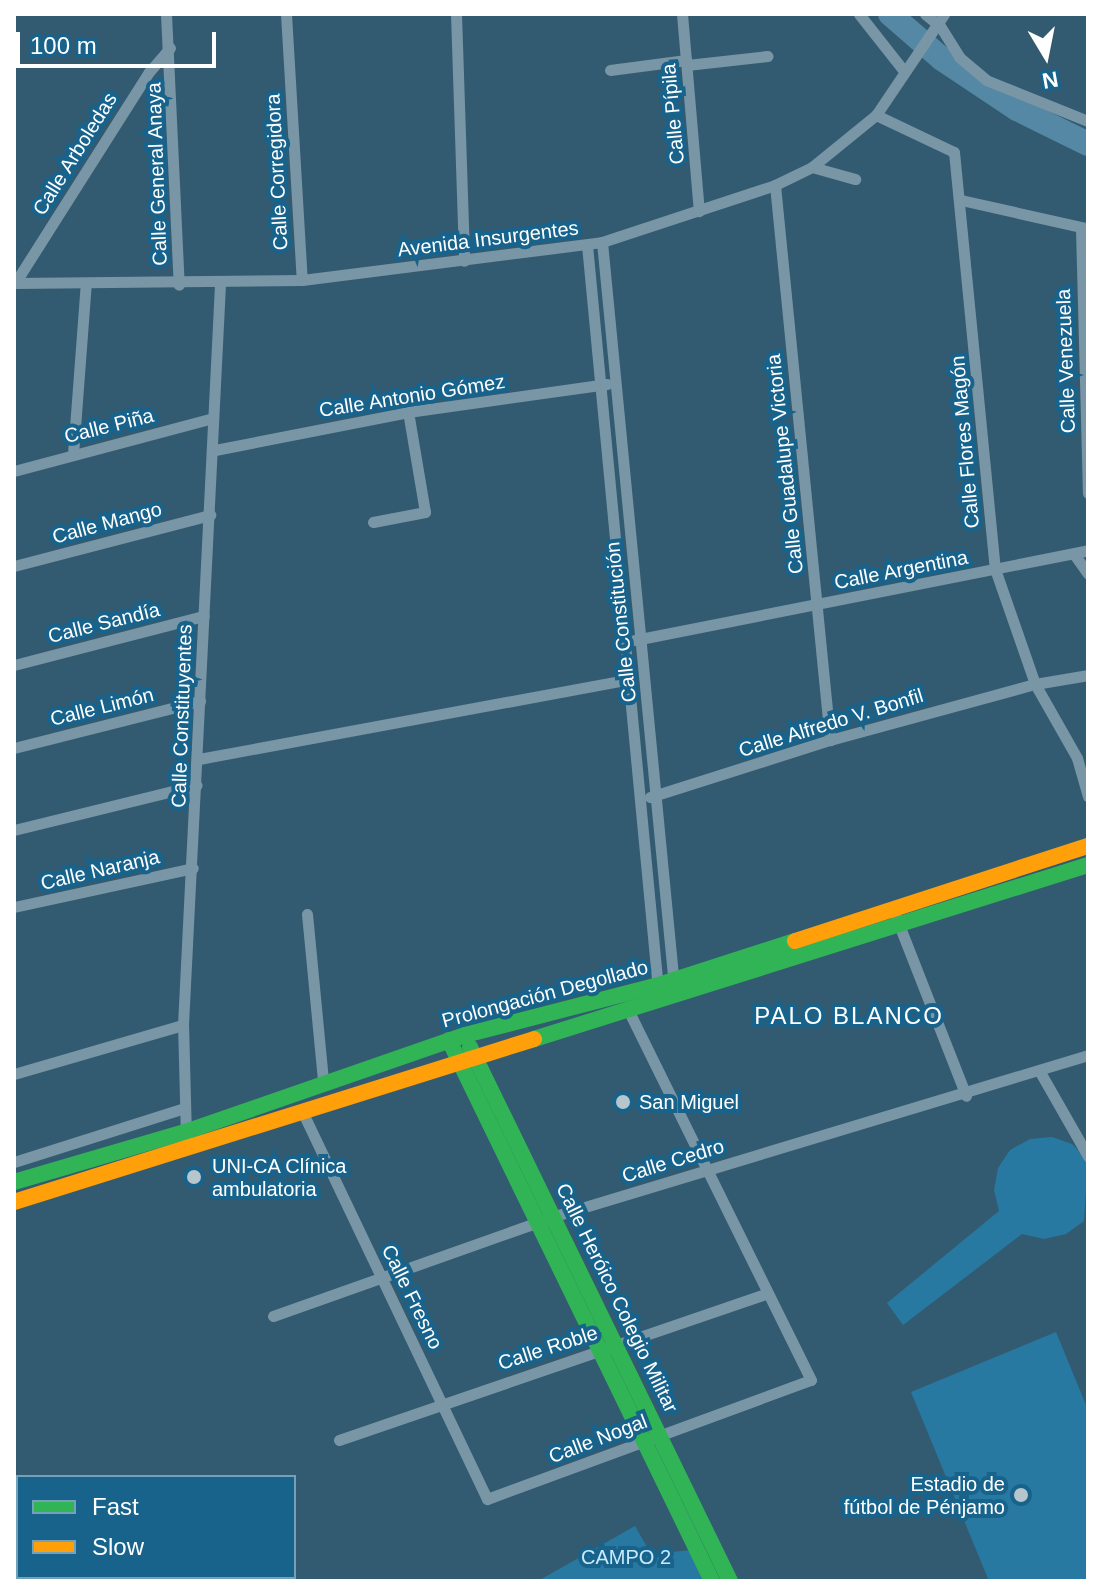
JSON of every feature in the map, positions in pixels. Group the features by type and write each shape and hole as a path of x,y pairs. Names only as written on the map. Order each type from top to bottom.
{"street":[{"name":"Calle General Anaya","path":"166,14 179,285"},
{"name":"Calle Corregidora","path":"286,14 302,280"},
{"path":"456,14 464,261"},
{"name":"Calle Pípila","path":"682,14 699,211"},
{"path":"859,14 906,68"},
{"path":"925,14 939,24 959,57 986,80 1088,121"},
{"name":"Avenida Insurgentes","path":"14,283 179,285 302,280 602,242 775,185 812,167 876,115 939,24"},
{"name":"Calle Arboledas","path":"14,283 149,72 170,48"},
{"path":"610,70 767,56"},
{"name":"Calle Flores Magón","path":"876,115 954,152 995,569 1035,684 1077,758 1088,796"},
{"path":"812,167 855,179"},
{"name":"Calle Guadalupe Victoria","path":"775,185 830,740"},
{"path":"961,200 1084,228"},
{"name":"Calle Venezuela","path":"1084,228 1088,493"},
{"name":"Calle Constitución","path":"602,242 657,796 666,982"},
{"name":"Calle Constitución","path":"587,245 639,800 668,1001"},
{"path":"73,454 86,283"},
{"name":"Calle Constituyentes","path":"187,1140 183,1025 215,450 213,418 220,284"},
{"name":"Calle Antonio Gómez","path":"215,450 408,412 616,383"},
{"path":"373,522 425,512 408,412"},
{"name":"Calle Piña","path":"14,471 213,418"},
{"name":"Calle Mango","path":"14,566 210,515"},
{"name":"Calle Argentina","path":"626,642 1088,550"},
{"path":"1074,554 1088,574"},
{"name":"Calle Sandía","path":"14,665 204,616"},
{"name":"Calle Alfredo V. Bonfil","path":"639,800 830,740 1035,684 1088,675"},
{"name":"Calle Constitución","path":"199,759 629,679"},
{"name":"Calle Limón","path":"14,748 200,701"},
{"path":"14,830 197,785"},
{"name":"Prolongación Degollado","path":"14,1202 187,1140 323,1080 457,1037 666,982 893,906 1088,846"},
{"name":"Prolongación Degollado","path":"14,1182 302,1111 668,1001 1088,865"},
{"name":"Calle Naranja","path":"14,907 193,868"},
{"path":"893,906 966,1096"},
{"path":"307,914 323,1080"},
{"path":"629,1011 768,1293"},
{"path":"14,1074 183,1025"},
{"name":"Calle Heróico Colegio Militar","path":"457,1037 536,1224 596,1352 712,1581"},
{"name":"Calle Cedro","path":"273,1316 383,1280 555,1216 709,1168 966,1096 1088,1055"},
{"name":"Calle Heróico Colegio Militar","path":"467,1059 555,1216 730,1581"},
{"path":"1040,1072 1088,1156"},
{"path":"14,1162 184,1108"},
{"name":"Calle Fresno","path":"302,1111 443,1401 487,1499"},
{"name":"Calle Roble","path":"339,1440 443,1401 768,1293"},
{"name":"Calle Nogal","path":"487,1499 811,1380 768,1293"}],"green space":[{"path":"1052,1137 1072,1144 1088,1160 1084,1221 1066,1234 1044,1239 1022,1234 903,1325 887,1303 999,1211 994,1190 998,1168 1010,1150 1030,1139"},
{"name":"Estadio de fútbol de Pénjamo","path":"1056,1332 1088,1410 1088,1581 989,1581 911,1392"},
{"name":"CAMPO 2","path":"635,1526 651,1554 692,1550 706,1581 538,1581"}],"waterway":[{"path":"890,14 942,59 1017,109 1088,144"}],"traffic: fast":[{"path":"534,1039 1088,865"},
{"path":"14,1182 185,1132 465,1035 658,985 795,941"},
{"path":"449,1040 712,1581"},
{"path":"470,1047 730,1581"}],"traffic: slow":[{"path":"795,941 1088,846"},
{"path":"14,1202 534,1039"}],"place":[{"name":"San Miguel","path":"623,1102"},
{"name":"UNI-CA Clínica ambulatoria","path":"194,1177"},
{"name":"Estadio de fútbol de Pénjamo","path":"1021,1495"}],"district":[{"name":"PALO BLANCO","path":"849,1016"}]}
